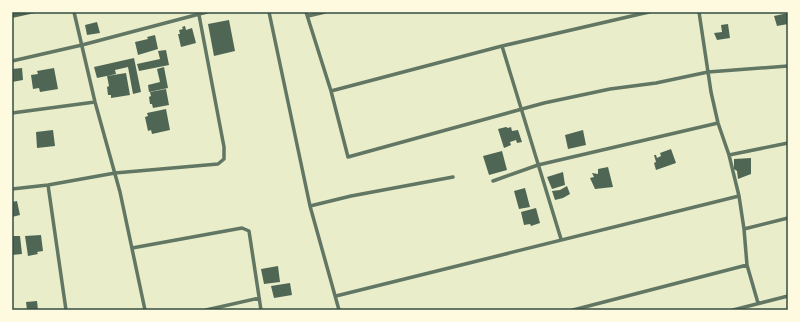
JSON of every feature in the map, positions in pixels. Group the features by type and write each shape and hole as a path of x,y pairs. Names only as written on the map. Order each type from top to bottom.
{"street":[{"path":"74,12 95,102 115,173 145,310"},
{"path":"12,61 82,46 207,12"},
{"path":"269,12 310,206 339,310"},
{"path":"325,12 307,14 331,91 348,157 522,110 610,89 656,83 708,72 788,66"},
{"path":"331,91 502,46 649,12"},
{"path":"700,12 708,72 718,123 729,155 739,196 747,265 758,304"},
{"path":"12,189 48,185 115,173 218,164 224,159 224,147 199,15"},
{"path":"502,46 561,239"},
{"path":"12,113 95,102"},
{"path":"493,182 538,165 718,123"},
{"path":"729,155 788,143"},
{"path":"310,206 351,196 452,177"},
{"path":"48,185 66,310"},
{"path":"336,296 739,196"},
{"path":"744,229 788,218"},
{"path":"132,248 242,228 249,231 261,310"},
{"path":"573,310 747,265"},
{"path":"734,310 788,296"},
{"path":"206,310 258,298"}],"building":[{"path":"12,12 35,12 35,13 12,18"},
{"path":"788,13 788,24 777,26 774,16"},
{"path":"229,20 235,51 214,56 208,24"},
{"path":"97,22 100,33 87,35 85,25"},
{"path":"728,24 730,38 717,40 714,33 722,32 721,25"},
{"path":"185,26 186,30 192,28 196,43 181,47 178,34 180,34 179,30 183,29 182,27"},
{"path":"155,35 158,49 138,55 135,42 148,39 147,37"},
{"path":"166,50 169,65 139,71 137,64 160,59 158,51"},
{"path":"134,58 141,92 133,94 128,67 115,70 116,74 97,78 94,67"},
{"path":"164,67 168,88 149,92 148,85 160,82 157,69"},
{"path":"22,68 23,80 12,82 12,69"},
{"path":"54,68 58,89 40,92 39,88 33,89 31,75 38,74 37,71"},
{"path":"126,73 130,95 111,98 111,95 108,95 107,87 109,86 107,76"},
{"path":"166,89 169,105 153,108 152,104 150,104 150,92"},
{"path":"166,109 170,130 152,134 151,130 148,131 145,117 148,116 147,113"},
{"path":"511,127 512,131 518,130 522,142 517,143 516,140 510,142 511,145 504,148 498,129"},
{"path":"53,130 55,146 37,148 36,132"},
{"path":"583,130 586,145 568,149 565,135"},
{"path":"671,149 676,163 656,170 654,155 656,155 657,158 661,156 660,153"},
{"path":"502,151 507,170 489,175 483,156"},
{"path":"751,158 751,174 738,179 737,171 734,169 734,159"},
{"path":"608,167 613,187 595,189 590,178 594,177 592,173 598,174 598,169"},
{"path":"563,172 565,185 552,189 547,177"},
{"path":"567,186 570,194 555,200 552,191 560,190"},
{"path":"525,188 530,207 519,209 514,191"},
{"path":"17,201 20,215 12,217 12,202"},
{"path":"536,208 540,223 531,226 530,224 524,225 521,212"},
{"path":"41,235 43,251 37,252 38,254 28,256 25,236"},
{"path":"12,236 20,236 22,254 12,255"},
{"path":"278,266 280,282 264,284 261,269"},
{"path":"290,283 292,295 274,298 271,286"},
{"path":"37,301 38,310 27,310 26,302"}]}
